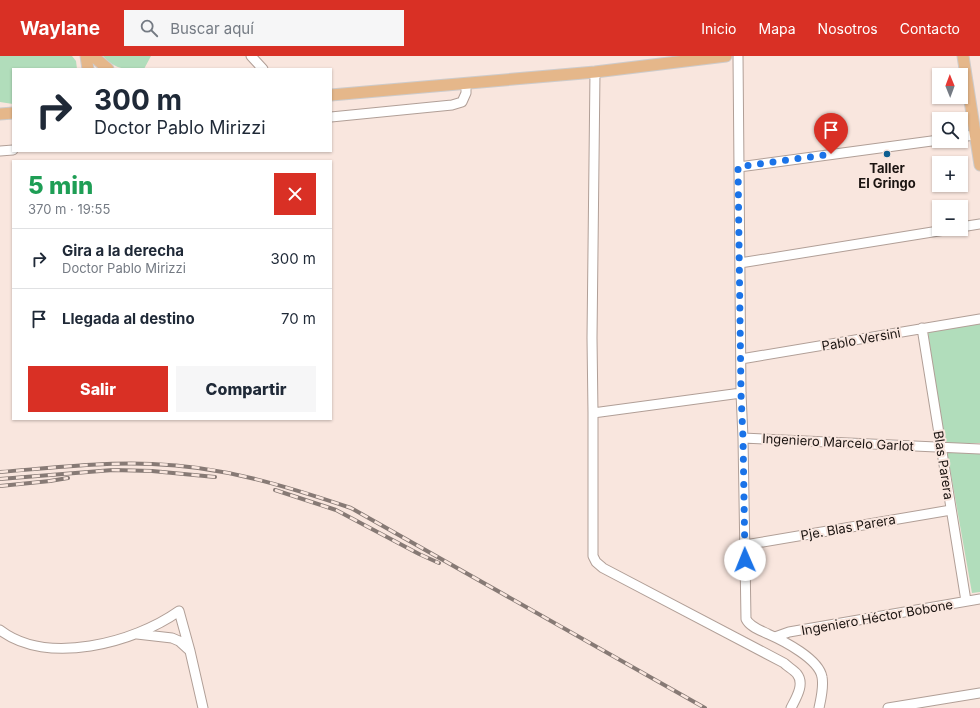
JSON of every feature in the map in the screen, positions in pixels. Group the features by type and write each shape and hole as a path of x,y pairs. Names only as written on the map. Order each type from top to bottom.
{"main road":[{"path":"86,56 88,68"},
{"path":"91,56 98,68"},
{"path":"91,56 107,68"},
{"path":"332,95 595,72 726,56"},
{"path":"963,56 978,134 980,166"},
{"path":"0,114 12,113"}],"street":[{"path":"251,56 262,68"},
{"path":"738,56 741,394 746,619 753,626 775,637 816,664 823,681 819,708"},
{"path":"595,72 592,338 593,556 596,562 603,568 784,664 798,675 799,681 800,689 791,708"},
{"path":"332,117 452,105 462,102 466,93 466,83"},
{"path":"968,136 978,134"},
{"path":"738,167 932,141"},
{"path":"0,151 12,150"},
{"path":"968,226 980,224"},
{"path":"740,263 932,232"},
{"name":"Pablo Versini","path":"741,359 980,319"},
{"name":"Blas Parera","path":"922,328 966,601"},
{"path":"593,413 741,394"},
{"name":"Ingeniero Marcelo Garlot","path":"743,438 980,449"},
{"name":"Pje. Blas Parera","path":"745,545 951,510"},
{"name":"Ingeniero Héctor Bobone","path":"775,637 789,632 980,599"},
{"path":"0,630 10,637 24,643 42,647 90,647 117,641 135,634 166,621 179,612 190,651 203,708"},
{"path":"135,634 172,638 180,641 190,651"},
{"path":"888,708 980,693"}],"green space":[{"path":"0,56 72,56 76,61 77,68 12,68 12,104 0,102"},
{"path":"103,56 151,56 145,68 122,68 117,67"},
{"path":"980,324 980,443 944,443 928,332"},
{"path":"947,452 980,454 980,592 972,593"}],"railway":[{"path":"0,472 114,464 178,466 253,478 351,508 705,708"},
{"path":"0,479 113,470 152,471 215,477"},
{"path":"0,486 68,478"},
{"path":"275,490 336,510 439,563"}],"place":[{"name":"Taller El Gringo","path":"887,154"}],"route":[{"path":"745,560 738,167 831,154"}]}
